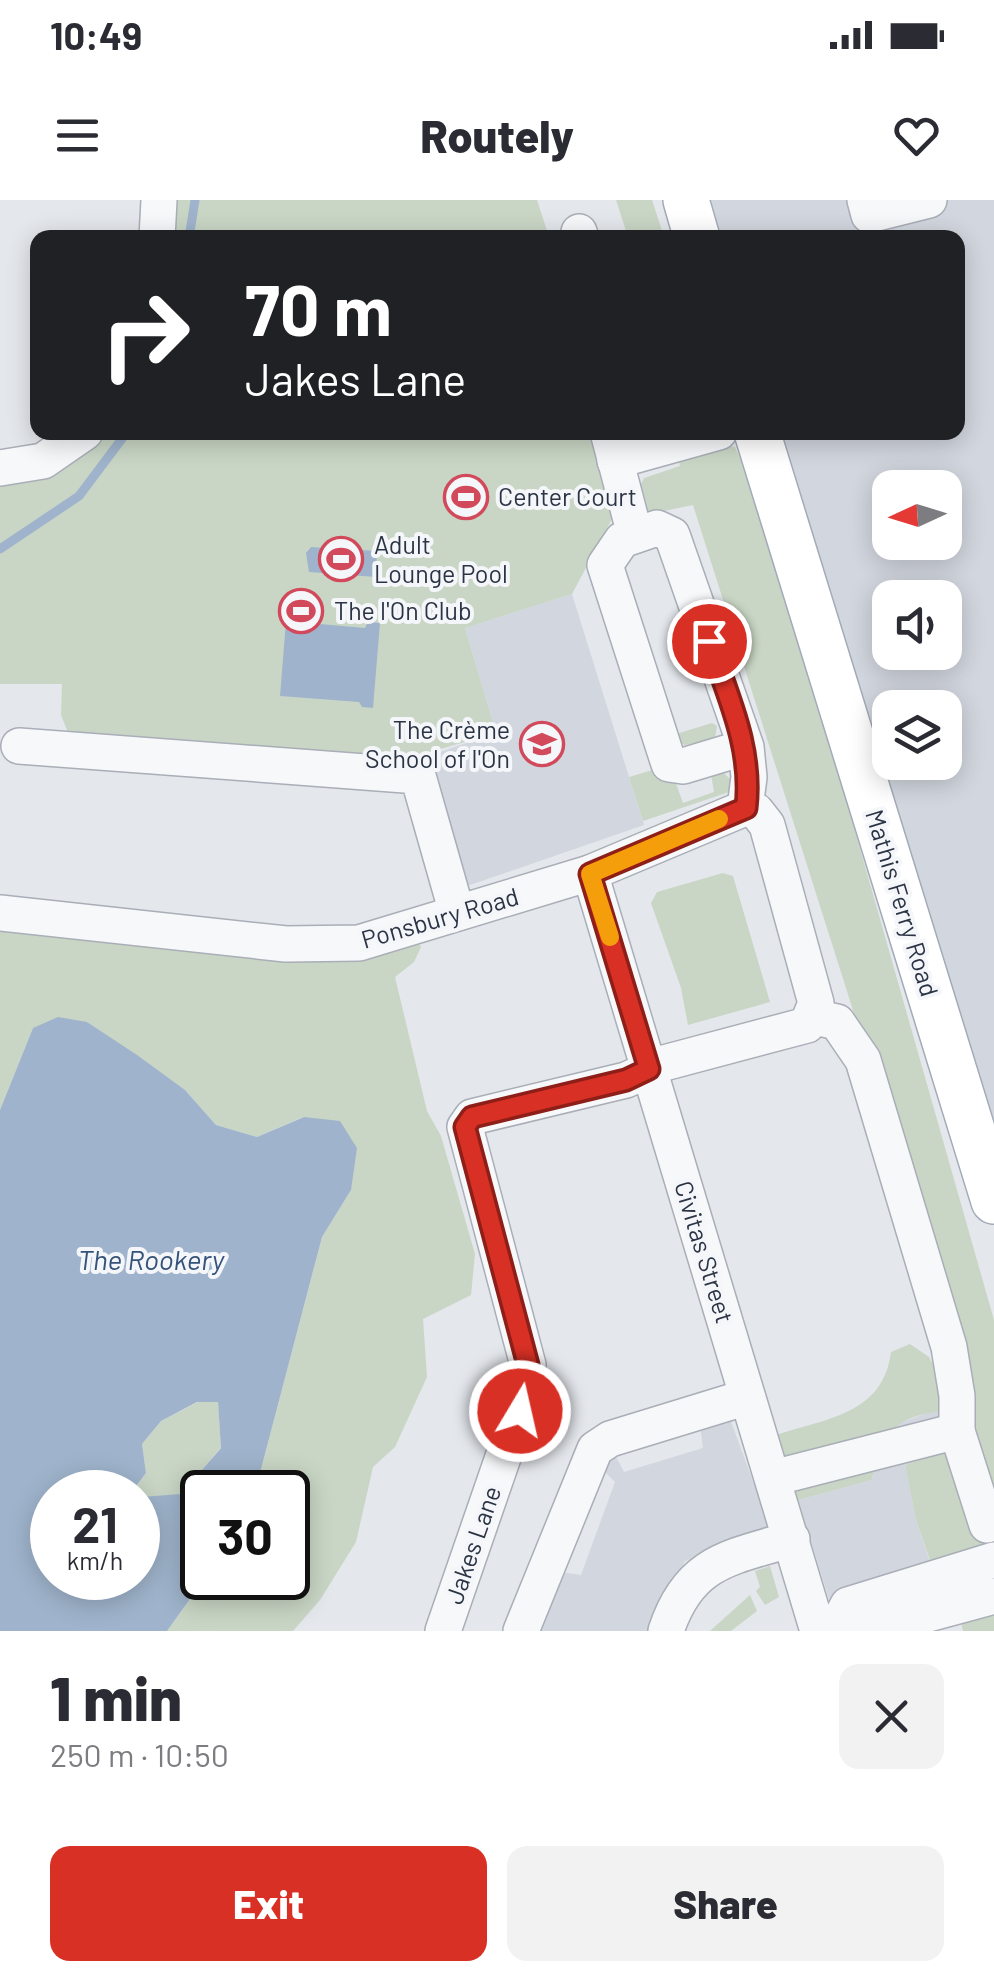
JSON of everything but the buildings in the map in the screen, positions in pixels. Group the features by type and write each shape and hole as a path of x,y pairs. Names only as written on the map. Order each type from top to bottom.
{"main road":[{"path":"686,200 695,230"},
{"name":"Mathis Ferry Road","path":"759,440 994,1201"}],"street":[{"path":"157,230 159,200"},
{"path":"868,217 929,200"},
{"path":"0,468 42,461 73,440"},
{"path":"636,536 611,447 661,440"},
{"path":"649,1069 808,1025 816,1003 767,824 756,810 746,808 746,747 672,535 657,528 622,540 605,565 669,764 683,766 746,747"},
{"path":"19,746 418,776 457,914"},
{"name":"Ponsbury Road","path":"0,913 312,945 372,940 590,874 746,808"},
{"name":"Civitas Street","path":"590,874 772,1478 792,1539 833,1630"},
{"path":"814,1017 837,1022 863,1060 949,1347 958,1396 957,1430 987,1525"},
{"name":"Jakes Lane","path":"444,1631 528,1388 528,1365 465,1127 472,1117 626,1080 649,1069"},
{"path":"521,1631 595,1449 610,1439 747,1397"},
{"path":"772,1478 957,1430"},
{"path":"666,1631 678,1598 694,1577 715,1562 792,1539"},
{"path":"833,1630 848,1604 994,1560"},
{"path":"833,1630 994,1596"}],"shaded area":[{"path":"711,200 994,200 994,1169 880,780 962,780 962,690 872,690 872,751 781,440 965,440 965,230 720,230"},
{"name":"The Crème School of I'On","path":"572,594 644,825 470,885 460,882 449,861 434,754 496,733 465,628"},
{"path":"965,1407 932,1455 905,1465 916,1520 933,1571 829,1599 798,1500 872,1480 877,1447 892,1426 932,1411"},
{"path":"729,1416 769,1525 766,1534 685,1561 657,1631 537,1631 561,1572 581,1575 615,1482 599,1466 615,1455 624,1472 703,1448 700,1425"}],"green space":[{"path":"177,200 537,200 547,230 175,230"},
{"path":"616,200 652,200 662,230 626,230"},
{"name":"The I'On Club","path":"95,440 591,440 614,515 572,594 465,628 496,733 409,758 73,745 61,715 62,684 0,684 0,485 42,480"},
{"path":"718,445 735,447 743,465 830,743 994,1320 994,1545 932,1566 916,1520 905,1465 932,1455 965,1408 928,1413 901,1423 883,1444 872,1480 798,1500 776,1435 833,1418 865,1401 886,1373 891,1352 910,1344 929,1357 940,1378 953,1326 693,505 649,514 641,484 644,478 680,466 678,456"},
{"path":"712,723 717,726 715,738 685,745 675,741 676,734"},
{"path":"659,768 663,782 674,778 683,803 714,792 711,774 721,770 733,782 732,791 643,821 629,777"},
{"path":"723,873 733,876 770,1002 688,1025 681,988 651,903 657,892"},
{"path":"0,931 202,951 413,934 421,947 414,962 395,977 427,1111 441,1136 475,1254 471,1295 423,1319 427,1377 395,1447 373,1467 356,1542 320,1600 293,1631 167,1631 189,1600 310,1600 310,1470 261,1470 322,1237 351,1190 303,1117 257,1137 216,1125 185,1090 87,1022 33,1028 0,1110"},
{"path":"198,1402 218,1402 221,1447 202,1470 180,1470 180,1495 160,1496 160,1470 146,1470 142,1444 161,1421"},
{"path":"770,1566 779,1597 765,1605 756,1591 760,1587 755,1571"},
{"path":"750,1595 757,1611 731,1631 710,1631"},
{"path":"994,1606 994,1631 963,1631 959,1615"}],"water":[{"name":"Adult Lounge Pool","path":"311,547 377,551 376,577 309,572 306,553"},
{"path":"286,621 365,628 368,622 380,623 373,708 362,707 359,702 280,696"},
{"name":"The Rookery","path":"58,1017 87,1022 137,1055 185,1090 216,1125 257,1137 304,1117 340,1121 357,1148 351,1190 322,1237 261,1470 202,1470 221,1448 218,1402 197,1402 161,1421 142,1444 146,1470 30,1470 30,1600 160,1600 160,1496 180,1494 180,1600 189,1600 167,1631 0,1631 0,1110 33,1028"}],"waterway":[{"path":"190,230 195,200"},
{"path":"0,549 79,496 121,440"}],"slow traffic":[{"path":"610,937 590,874 719,819"}],"place":[{"name":"Center Court","path":"466,497"},
{"name":"Adult Lounge Pool","path":"341,559"},
{"name":"The I'On Club","path":"301,611"},
{"name":"The Crème School of I'On","path":"542,744"}],"route":[{"path":"520,1411 528,1388 528,1365 466,1145 465,1127 472,1117 626,1080 649,1069 590,874 746,808 746,747 709,641"}]}
